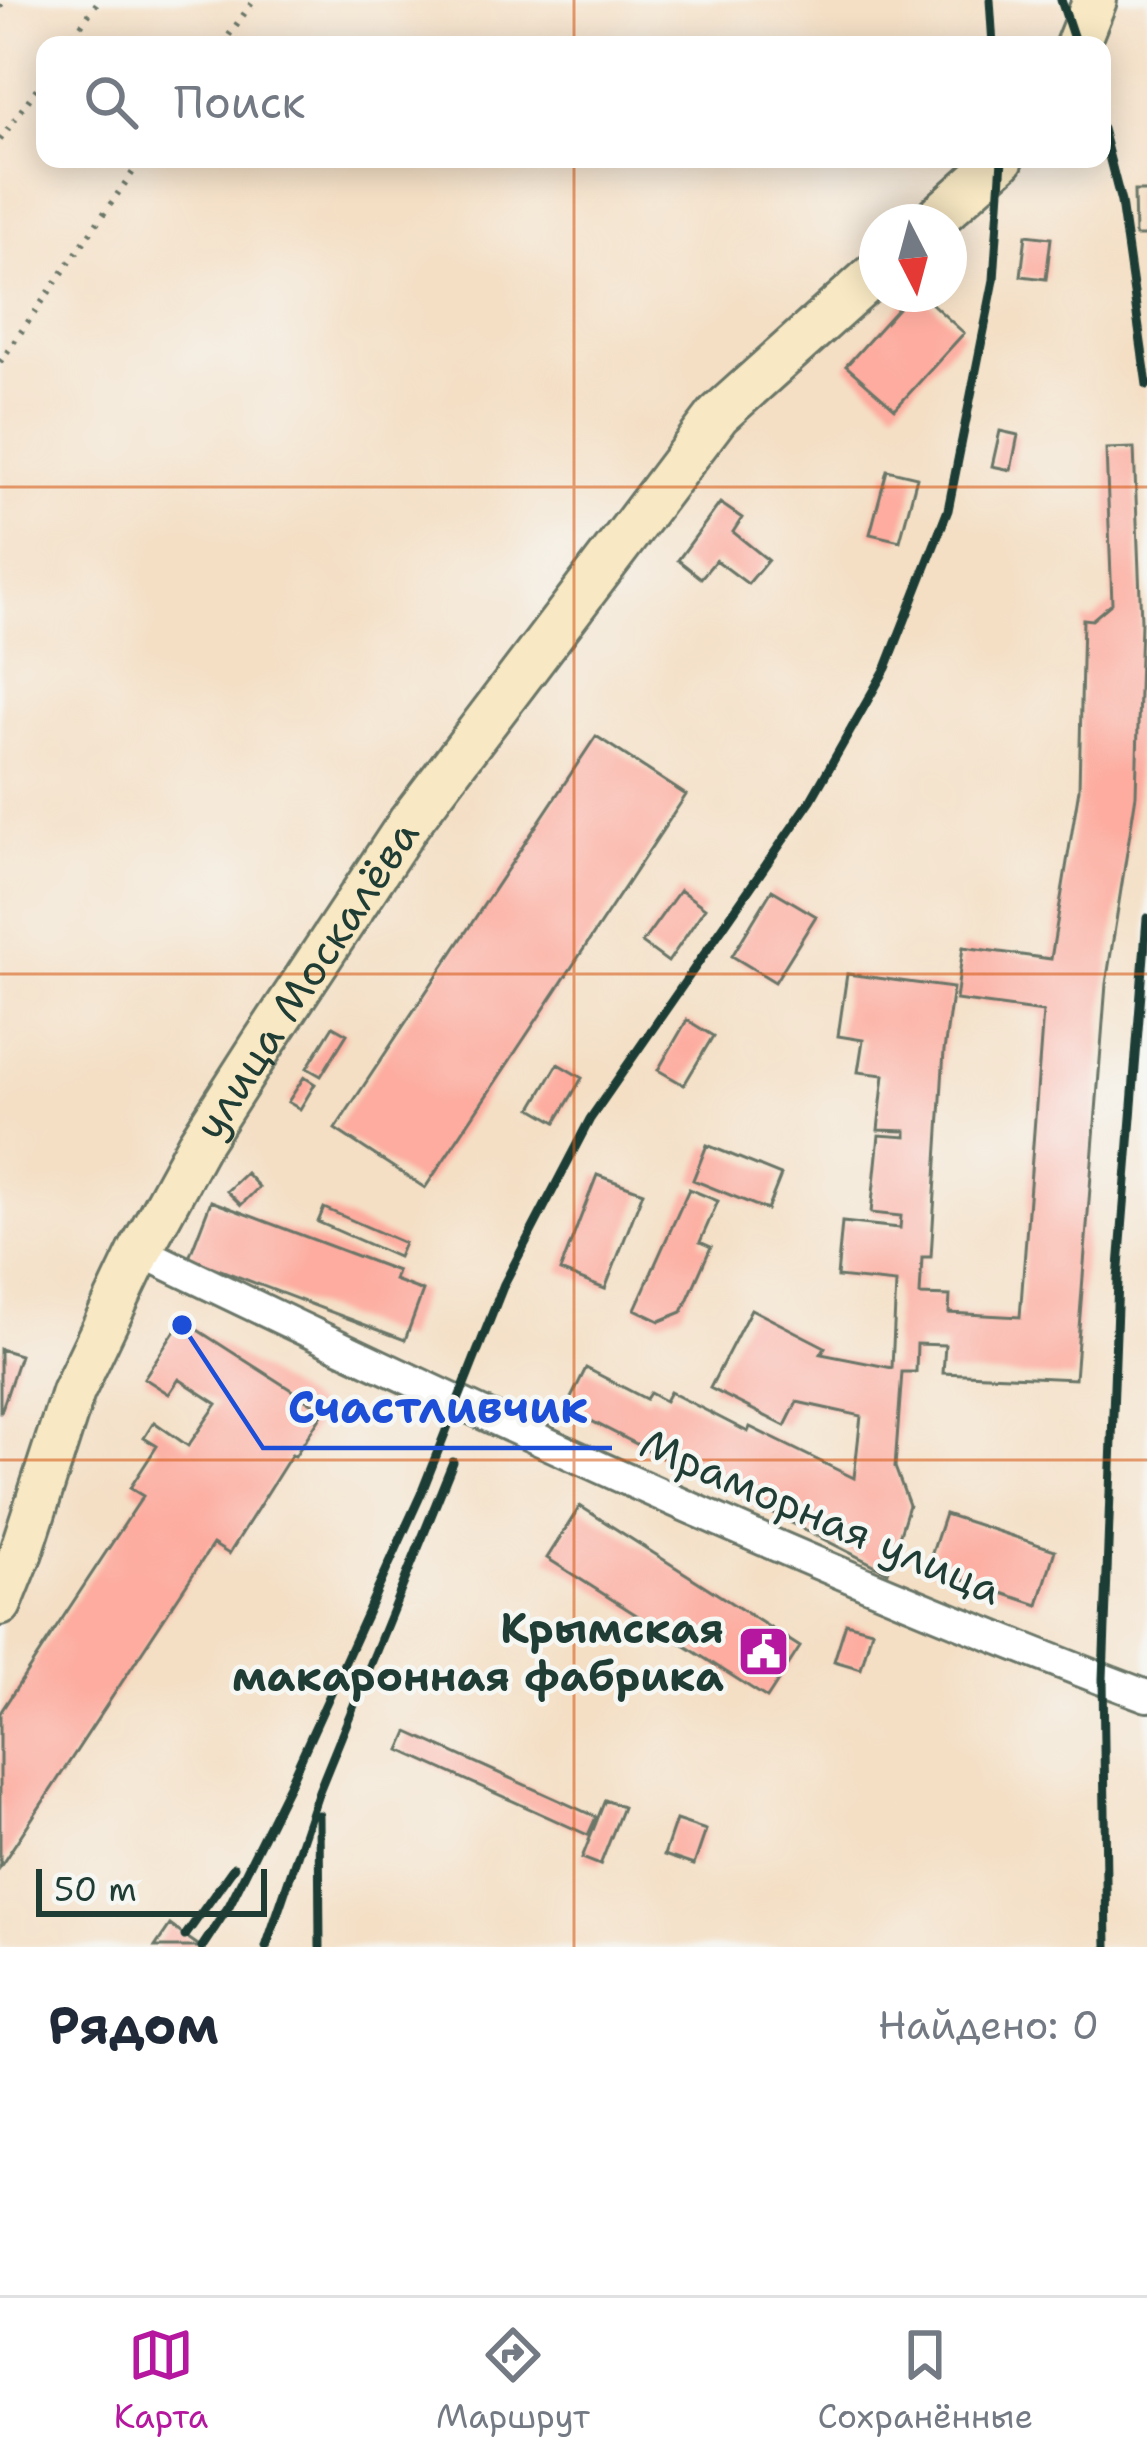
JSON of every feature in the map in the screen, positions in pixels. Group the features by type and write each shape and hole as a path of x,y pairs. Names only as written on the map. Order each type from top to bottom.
{"main road":[{"path":"1081,36 1095,0"},
{"path":"952,204 992,168"},
{"path":"0,1604 73,1392 198,1145 409,823 718,415 859,288"}],"street":[{"name":"Мраморная улица","path":"140,1252 459,1405 940,1614 1147,1696"}],"path":[{"path":"73,36 99,0"},
{"path":"228,36 254,0"},
{"path":"0,140 36,89"},
{"path":"0,362 136,168"}],"building":[{"path":"1134,191 1147,191 1147,236 1135,236"},
{"path":"1026,235 1051,238 1046,279 1021,276"},
{"path":"895,312 941,312 964,333 895,409 846,366"},
{"path":"1000,431 1018,435 1011,470 992,466"},
{"path":"1134,448 1141,621 1136,795 1106,984 1075,1379 943,1373 945,1345 917,1344 916,1372 902,1372 895,1467 909,1505 888,1572 566,1408 586,1368 646,1399 650,1393 665,1401 670,1392 854,1478 861,1416 797,1402 785,1426 710,1388 751,1309 825,1347 821,1354 892,1368 896,1283 837,1277 842,1222 900,1228 901,1216 871,1213 879,1135 906,1137 906,1131 878,1130 884,1075 858,1072 863,1040 838,1036 847,974 953,988 944,1051 931,1257 922,1257 920,1295 950,1296 949,1313 1020,1317 1043,1012 956,1000 963,947 1051,959 1079,789 1083,619 1092,620 1112,603 1106,449"},
{"path":"887,470 917,477 900,541 870,534"},
{"path":"720,503 742,518 733,532 768,560 748,584 716,560 701,578 678,560"},
{"path":"596,736 686,795 425,1188 335,1129"},
{"path":"680,890 705,908 668,962 642,943"},
{"path":"772,890 816,916 775,982 732,956"},
{"path":"687,1020 713,1036 684,1085 658,1070"},
{"path":"333,1026 347,1034 321,1076 307,1068"},
{"path":"558,1064 582,1078 556,1122 532,1108"},
{"path":"304,1077 315,1084 300,1109 288,1102"},
{"path":"707,1145 781,1175 767,1210 693,1180"},
{"path":"246,1173 259,1187 241,1205 227,1191"},
{"path":"597,1175 643,1192 605,1289 560,1271"},
{"path":"689,1189 718,1201 700,1242 711,1247 682,1312 660,1321 635,1309"},
{"path":"211,1201 397,1271 394,1280 423,1291 405,1340 189,1258"},
{"path":"324,1208 404,1243 398,1257 318,1222"},
{"path":"182,1320 324,1411 229,1554 213,1544 0,1867 0,1713 143,1496 130,1488 157,1446 144,1438 154,1422 188,1446 217,1404 179,1379 169,1394 144,1378"},
{"path":"0,1349 20,1355 1,1412 0,1412"},
{"path":"580,1506 800,1647 767,1698 547,1558"},
{"path":"945,1514 1055,1550 1038,1605 927,1568"},
{"path":"846,1623 872,1630 861,1669 834,1661"},
{"path":"408,1732 596,1817 588,1835 400,1750"},
{"path":"605,1800 623,1807 600,1865 582,1858"},
{"path":"676,1820 706,1830 694,1865 664,1855"},
{"path":"170,1925 185,1936 201,1947 155,1947"}],"railway":[{"path":"990,0 992,36"},
{"path":"1061,0 1073,36"},
{"path":"1111,164 1121,202 1147,385"},
{"path":"202,1947 229,1906 288,1787 421,1494 504,1284 590,1119 811,800 886,668 948,510 994,280 1001,168"},
{"path":"1107,1947 1103,1679 1118,1280 1147,918"},
{"path":"266,1947 319,1791 453,1462"},
{"path":"319,1815 320,1947"},
{"path":"185,1936 234,1867"}],"place":[{"name":"Счастливчик","path":"182,1325"},
{"name":"Крымская макаронная фабрика","path":"763,1652"}]}
